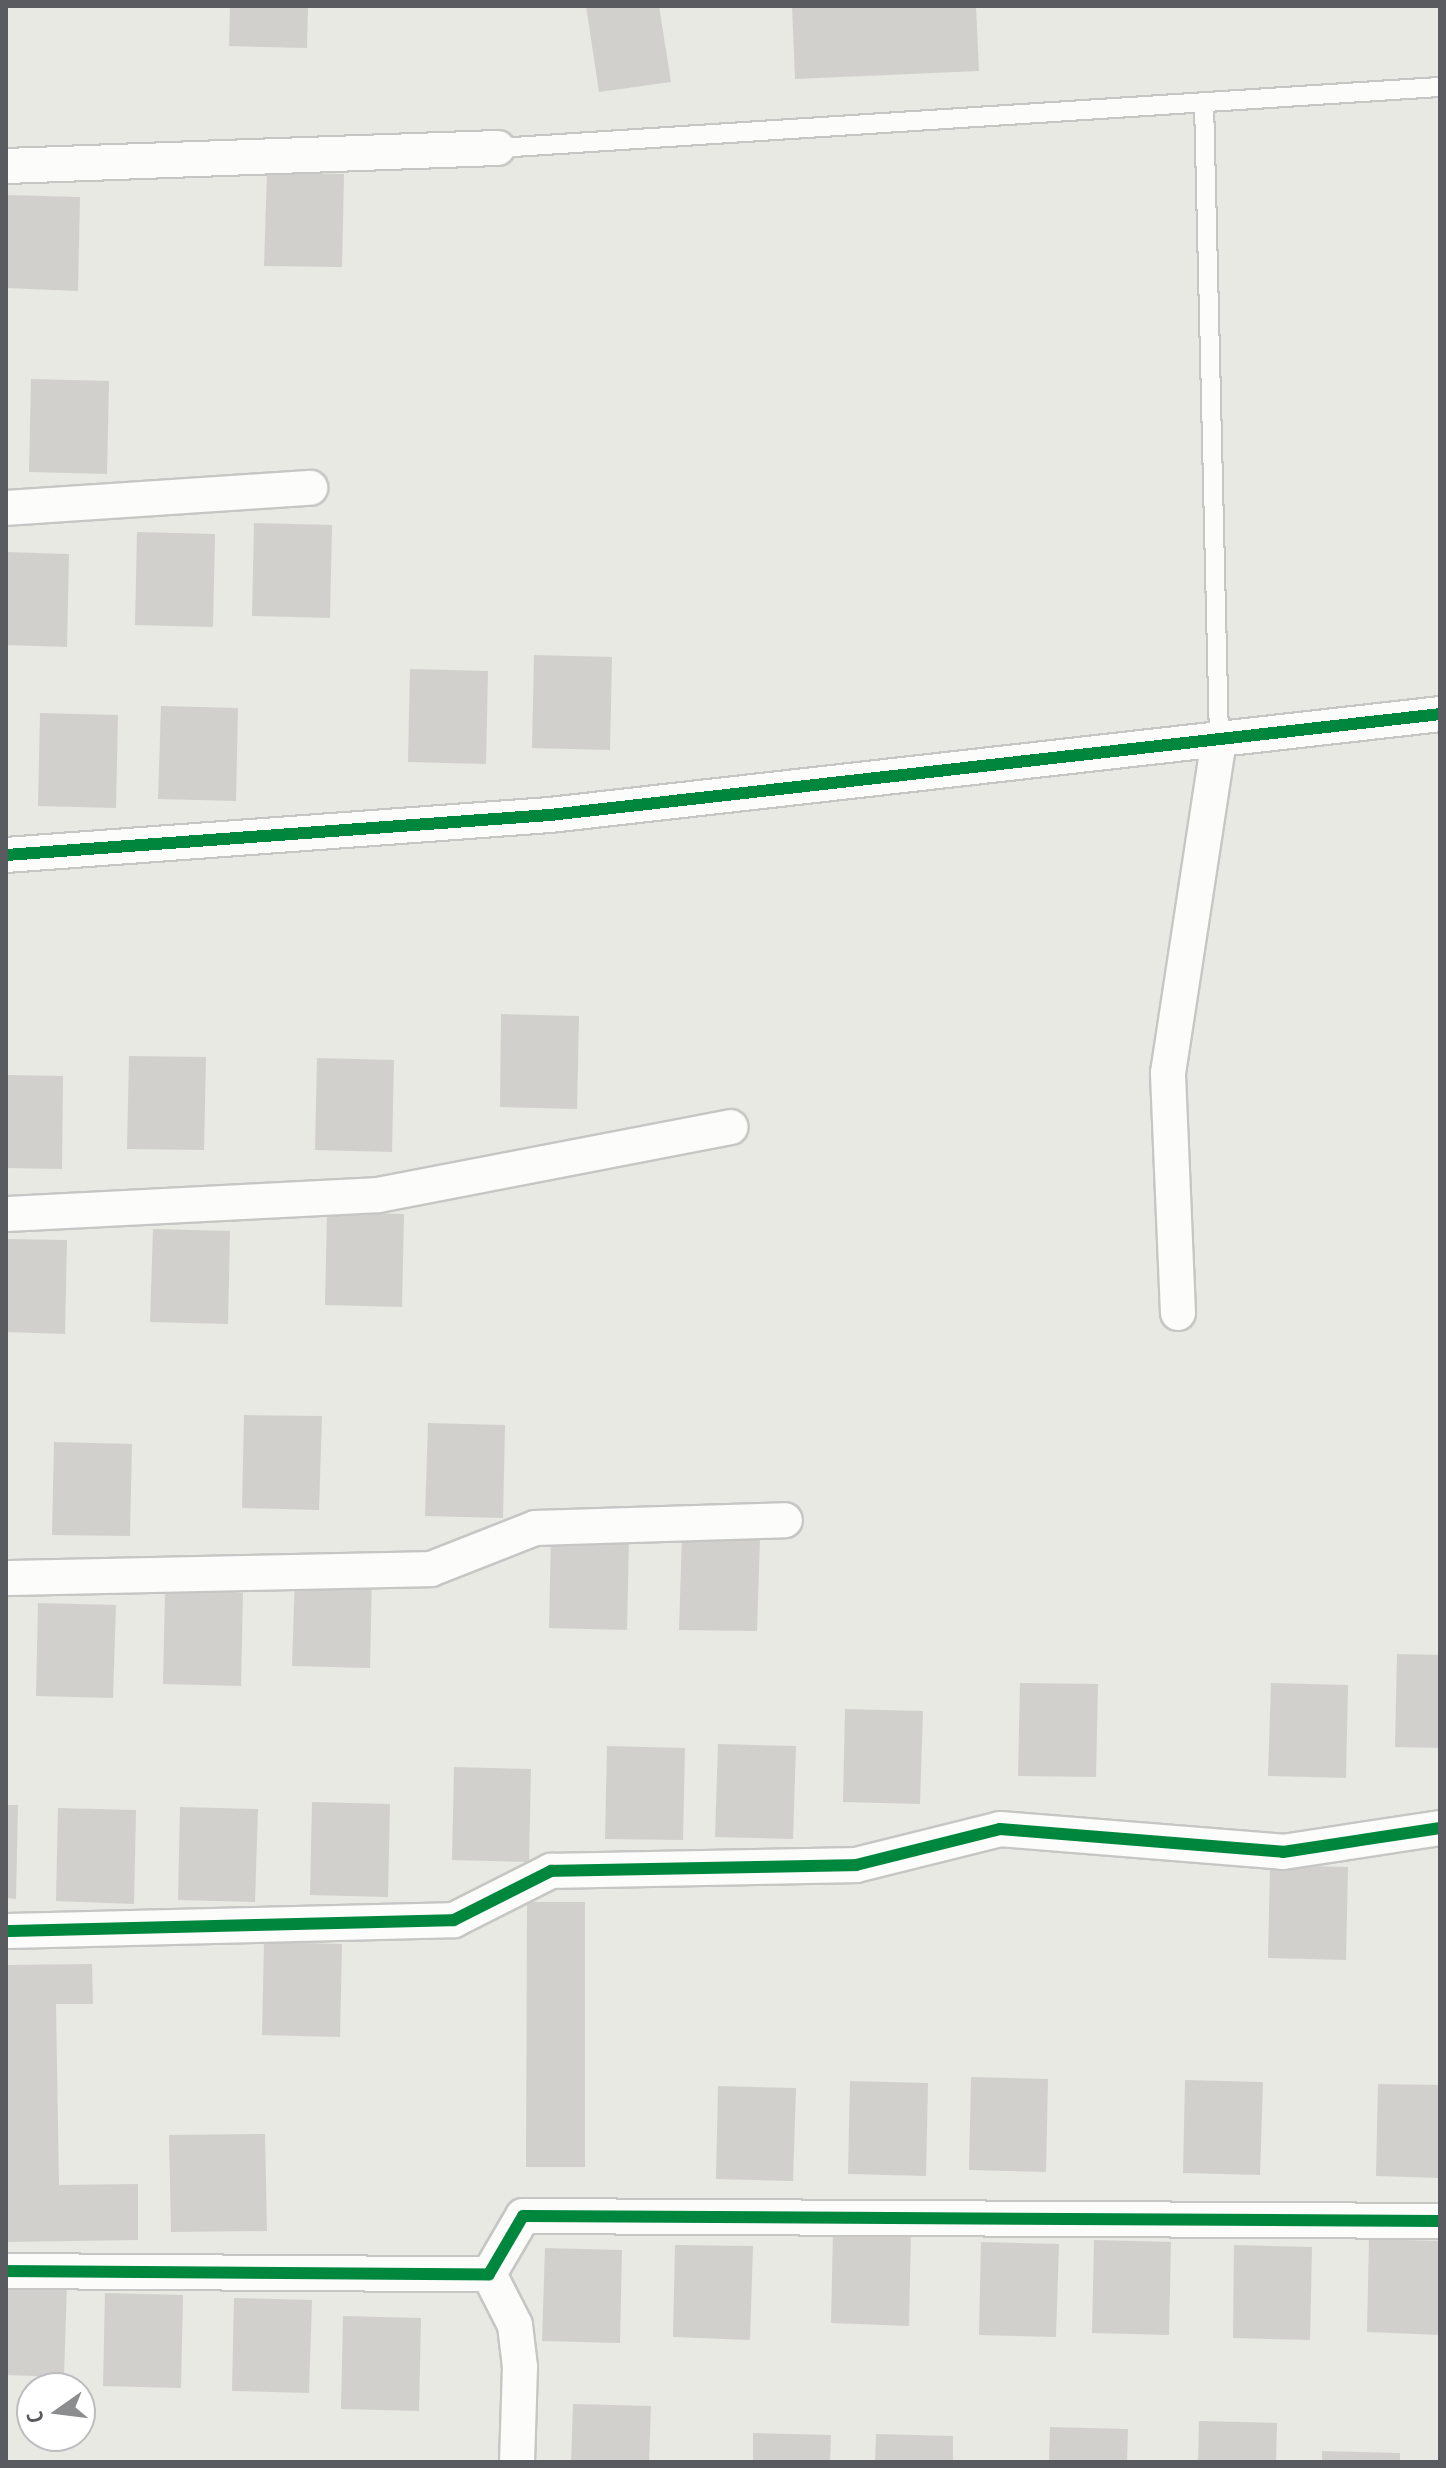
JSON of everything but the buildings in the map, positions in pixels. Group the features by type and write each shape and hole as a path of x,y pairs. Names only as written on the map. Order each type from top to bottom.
{"street":[{"path":"6,166 498,148"},
{"path":"6,508 310,488"},
{"path":"6,855 550,815 1440,714"},
{"path":"1178,1313 1168,1073 1219,739"},
{"path":"6,1214 378,1195 731,1127"},
{"path":"6,1578 431,1569 535,1528 785,1520"},
{"path":"6,1931 454,1920 551,1871 856,1865 1000,1829 1283,1852 1440,1828"},
{"path":"489,2274 523,2216 1440,2221"},
{"path":"6,2271 489,2274"},
{"path":"489,2274 515,2325 520,2367 517,2462"}],"lane":[{"path":"498,148 1440,87"},
{"path":"1204,102 1219,739"}],"cycle path":[{"path":"6,855 550,815 1440,714"},
{"path":"6,1931 454,1920 551,1871 856,1865 1000,1829 1283,1852 1440,1828"},
{"path":"6,2271 489,2274 523,2216 1440,2221"}]}
